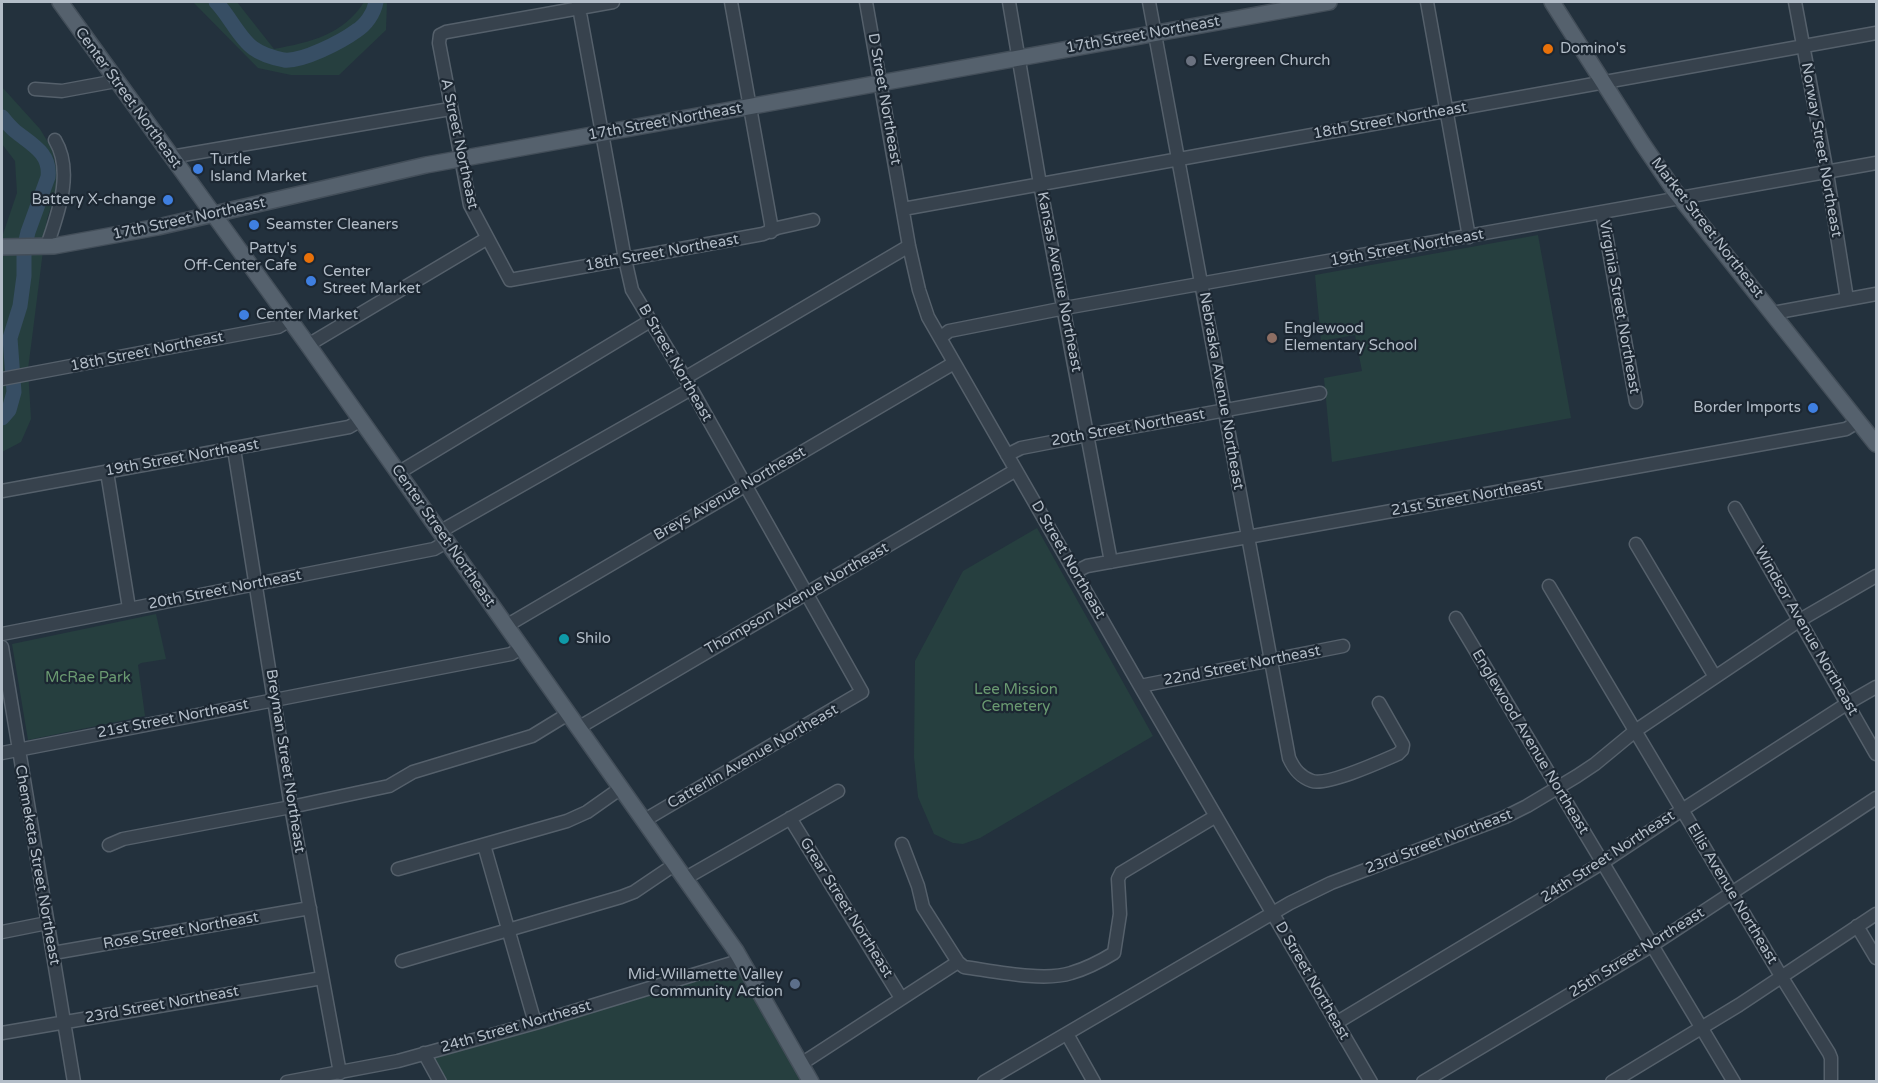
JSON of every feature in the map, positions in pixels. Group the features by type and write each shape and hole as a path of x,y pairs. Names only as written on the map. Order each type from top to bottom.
{"main road":[{"name":"Center Street Northeast","path":"60,2 444,536 742,960 811,1082"},
{"name":"17th Street Northeast","path":"2,247 42,246 158,227 460,159 1329,2"},
{"name":"Market Street Northeast","path":"1552,2 1647,152 1681,199 1876,444"}],"street":[{"path":"578,5 613,2"},
{"path":"731,2 771,232"},
{"name":"D Street Northeast","path":"866,2 909,246 924,309 1371,1082"},
{"name":"Kansas Avenue Northeast","path":"1010,2 1040,184 1111,562"},
{"name":"Nebraska Avenue Northeast","path":"1149,2 1289,758 1294,769 1302,777 1314,782 1337,778 1391,757 1402,750 1403,745 1379,703"},
{"path":"1427,2 1469,237"},
{"name":"Norway Street Northeast","path":"1795,2 1827,173 1847,299"},
{"name":"A Street Northeast","path":"510,280 486,239 470,205 450,110 439,43 440,35 578,5"},
{"name":"B Street Northeast","path":"578,5 632,290 688,384 862,692"},
{"name":"18th Street Northeast","path":"903,209 1876,33"},
{"path":"35,89 62,91 116,81"},
{"path":"171,157 450,110"},
{"path":"42,246 64,182 59,147 55,140"},
{"name":"19th Street Northeast","path":"940,338 949,332 1065,308 1876,163"},
{"name":"Virginia Street Northeast","path":"1602,212 1636,402"},
{"name":"18th Street Northeast","path":"510,280 771,232 777,228 813,220"},
{"path":"308,345 486,239"},
{"name":"20th Street Northeast","path":"2,634 434,549 444,536 909,246"},
{"path":"1773,313 1876,294"},
{"name":"18th Street Northeast","path":"2,379 278,327 290,320"},
{"path":"398,473 650,321"},
{"name":"Breys Avenue Northeast","path":"506,626 954,363"},
{"name":"20th Street Northeast","path":"1007,455 1021,448 1320,393"},
{"name":"19th Street Northeast","path":"2,491 349,427 361,420"},
{"name":"21st Street Northeast","path":"1075,572 1087,566 1846,429 1859,421"},
{"name":"Breyman Street Northeast","path":"234,449 291,807 340,1072"},
{"name":"Thompson Avenue Northeast","path":"578,728 1016,470"},
{"path":"107,472 129,608"},
{"name":"Windsor Avenue Northeast","path":"1735,508 1876,754"},
{"path":"1636,544 1715,677"},
{"name":"23rd Street Northeast","path":"984,1082 1272,913 1331,883 1505,818 1557,789 1595,764 1635,731 1800,620 1876,576"},
{"name":"Ellis Avenue Northeast","path":"1549,586 1829,1053 1831,1082"},
{"name":"Englewood Avenue Northeast","path":"1456,618 1734,1082"},
{"name":"22nd Street Northeast","path":"1140,686 1343,646"},
{"name":"Chemeketa Street Northeast","path":"2,647 74,1082"},
{"name":"21st Street Northeast","path":"2,753 511,654 521,648"},
{"name":"24th Street Northeast","path":"1336,1023 1602,863 1876,687"},
{"name":"Catterlin Avenue Northeast","path":"643,821 862,692"},
{"path":"109,845 123,840 389,786 413,772 539,734 568,714"},
{"path":"398,868 579,817 621,788"},
{"path":"684,879 838,790"},
{"name":"25th Street Northeast","path":"1423,1082 1651,946 1876,798"},
{"path":"902,844 918,886 923,907 958,962 964,967 1025,975 1054,976 1071,974 1111,955 1115,950 1120,914 1118,879 1121,873 1216,816"},
{"name":"Grear Street Northeast","path":"790,818 901,998"},
{"path":"484,845 535,1023"},
{"path":"402,961 634,892 674,865"},
{"name":"Rose Street Northeast","path":"53,953 310,908"},
{"path":"1612,1082 1702,1028 1876,914"},
{"path":"2,932 47,923"},
{"path":"1857,926 1876,958"},
{"name":"24th Street Northeast","path":"287,1082 389,1063 535,1023 742,960"},
{"path":"801,1064 958,962"},
{"name":"23rd Street Northeast","path":"2,1033 322,978"},
{"path":"1067,1034 1094,1082"},
{"path":"424,1053 440,1082"}],"green space":[{"path":"193,2 237,2 274,49 313,40 336,30 356,13 364,2 387,2 386,30 339,75 291,75 258,68"},
{"path":"2,87 40,129 52,149 59,182 47,219 28,369 31,419 21,442 2,452 2,237 17,193 15,161 2,144"},
{"path":"1538,235 1571,418 1332,462 1324,378 1362,371 1355,335 1321,341 1315,275"},
{"name":"Lee Mission Cemetery","path":"1037,528 1153,736 980,838 963,844 953,843 934,834 918,797 914,757 915,661 963,571"},
{"name":"McRae Park","path":"156,614 166,659 138,665 145,716 28,740 12,644"},
{"path":"742,960 811,1081 440,1081 424,1053"}],"waterway":[{"path":"216,2 248,44 264,54 284,60 311,55 349,35 366,22 376,2"},
{"path":"2,117 39,150 48,169 48,177 24,249 24,276 20,306 10,338 14,392 9,410 2,418"}],"place":[{"name":"Domino's","path":"1548,49"},
{"name":"Evergreen Church","path":"1191,61"},
{"name":"Turtle Island Market","path":"198,169"},
{"name":"Battery X-change","path":"168,200"},
{"name":"Seamster Cleaners","path":"254,225"},
{"name":"Patty's Off-Center Cafe","path":"309,258"},
{"name":"Center Street Market","path":"311,281"},
{"name":"Center Market","path":"244,315"},
{"name":"Englewood Elementary School","path":"1272,338"},
{"name":"Border Imports","path":"1813,408"},
{"name":"Shilo","path":"564,639"},
{"name":"Mid-Willamette Valley Community Action","path":"795,984"}]}
